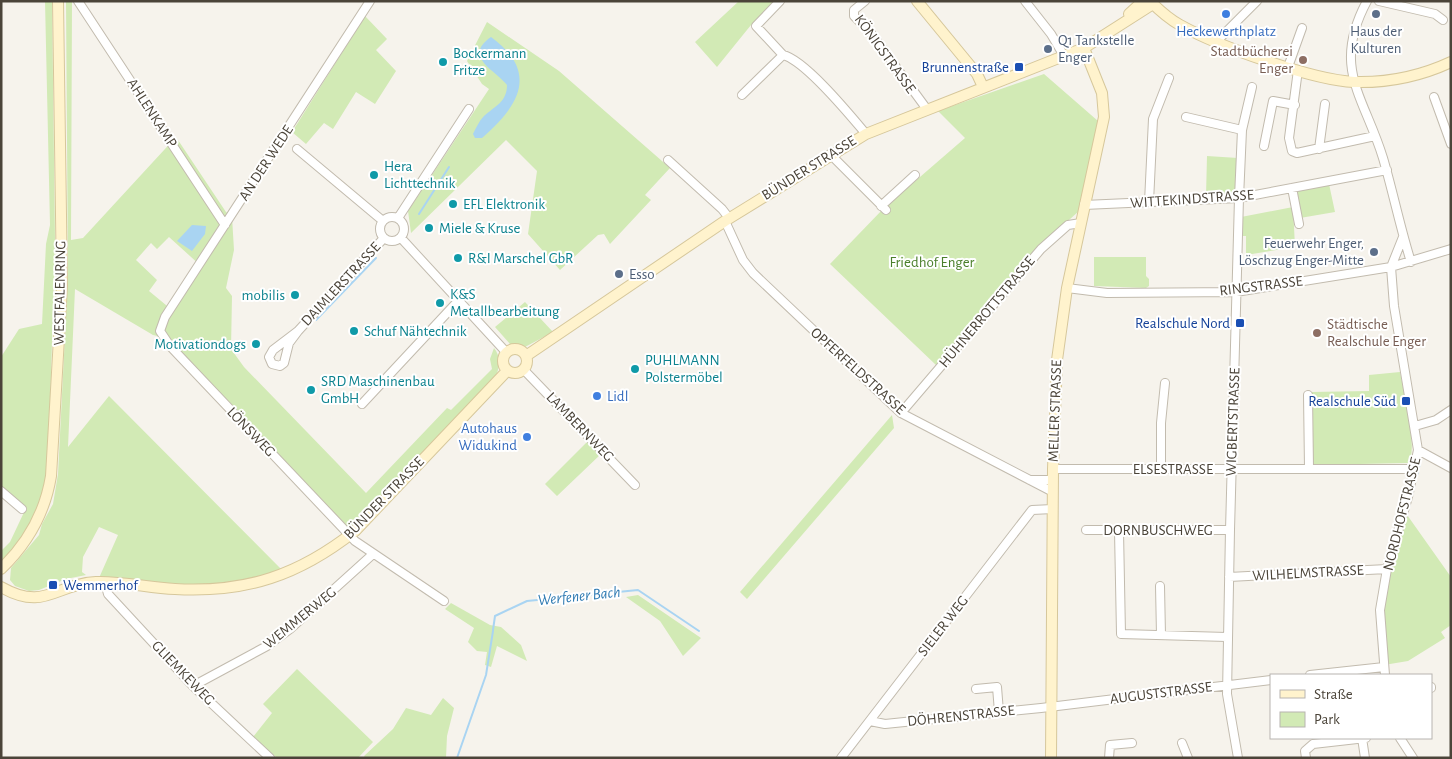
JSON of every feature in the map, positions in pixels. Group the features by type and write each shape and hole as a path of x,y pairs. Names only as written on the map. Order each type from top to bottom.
{"street":[{"name":"WESTFALENRING","path":"1,569 23,546 40,516 47,500 52,476 62,286 58,1"},
{"name":"AHLENKAMP","path":"78,1 225,225"},
{"name":"AN DER WEDE","path":"161,324 370,1"},
{"path":"780,1 756,26 783,55 792,57 813,76 866,134"},
{"name":"KÖNIGSTRASSE","path":"865,1 854,10 854,16 871,33 926,108"},
{"path":"917,1 977,74 983,87"},
{"path":"1025,1 1051,34 1064,56"},
{"path":"1217,41 1258,1"},
{"path":"1367,1 1352,36 1353,82 1375,136 1386,170 1411,262"},
{"path":"1379,1 1435,14 1443,20"},
{"path":"1151,2 1180,25 1217,41 1293,68 1353,82 1383,81 1414,76 1451,62"},
{"name":"BÜNDER STRASSE","path":"526,356 727,220 830,154 866,134 926,108 1081,49 1117,27 1151,2"},
{"path":"1302,28 1293,68 1295,105 1290,148 1297,153 1375,136"},
{"name":"MELLER STRASSE","path":"1052,758 1053,469 1056,369 1067,288 1104,117 1102,93 1081,49"},
{"path":"742,95 783,55"},
{"path":"1148,202 1153,119 1169,78"},
{"name":"WIGBERTSTRASSE","path":"1238,758 1227,685 1229,577 1242,130 1252,87"},
{"path":"1434,97 1451,144"},
{"path":"1264,146 1273,101 1295,105"},
{"path":"1319,148 1325,104"},
{"path":"398,218 470,109"},
{"path":"1186,117 1242,130"},
{"path":"297,149 382,221"},
{"path":"830,154 884,208 915,175"},
{"name":"OPFERFELDSTRASSE","path":"668,160 722,209 744,260 753,273 901,413 1053,492"},
{"name":"WITTEKINDSTRASSE","path":"1084,205 1239,198 1386,170"},
{"path":"1292,188 1299,224"},
{"path":"382,221 392,217 398,218 404,228 401,238"},
{"path":"382,221 380,228 384,238 390,241 401,238"},
{"name":"HÜHNERROTTSTRASSE","path":"901,413 1041,249 1068,225 1081,223"},
{"name":"NORDHOFSTRASSE","path":"1385,674 1380,610 1387,568 1408,497 1418,450 1394,306 1391,267 1403,236"},
{"name":"DAIMLERSTRASSE","path":"298,330 289,343 284,363 280,366 272,364 269,358 273,350 298,330 384,238"},
{"path":"401,238 506,352"},
{"name":"RINGSTRASSE","path":"1067,288 1107,293 1236,292 1391,267 1451,249"},
{"path":"362,404 459,300"},
{"name":"LÖNSWEG","path":"161,324 160,331 170,346 350,536 372,554 444,601"},
{"path":"517,349 526,356 527,363 524,370 514,374 507,371 502,360 506,352 517,349"},
{"name":"LAMBERNWEG","path":"524,370 635,485"},
{"name":"BÜNDER STRASSE","path":"1,587 20,596 39,598 94,582 175,589 210,589 242,586 275,577 313,561 350,536 507,371"},
{"path":"1161,468 1161,423 1165,383"},
{"path":"1308,395 1309,468"},
{"path":"1415,426 1436,420 1451,410"},
{"path":"1418,450 1451,468"},
{"name":"ELSESTRASSE","path":"1053,469 1414,469"},
{"name":"OPFERFELDSTRASSE","path":"1027,480 1053,480"},
{"path":"1,491 22,509"},
{"name":"SIELER WEG","path":"841,758 1032,510 1053,509"},
{"name":"DORNBUSCHWEG","path":"1086,530 1230,530"},
{"path":"1119,531 1121,634 1228,637"},
{"name":"WEMMERWEG","path":"193,686 267,646 290,629 372,554"},
{"name":"WILHELMSTRASSE","path":"1229,577 1387,568"},
{"path":"1,575 1,583"},
{"name":"GLIEMKEWEG","path":"104,582 108,594 193,686 270,758"},
{"path":"1160,586 1161,635"},
{"path":"1319,674 1384,667"},
{"name":"AUGUSTSTRASSE","path":"1052,706 1270,680"},
{"path":"976,689 996,687 999,712"},
{"name":"DÖHRENSTRASSE","path":"870,721 886,724 1052,706"},
{"path":"1306,758 1305,751 1313,744 1354,739"},
{"path":"1362,739 1365,758"},
{"path":"1401,739 1413,758"},
{"path":"1109,758 1110,745 1132,743"},
{"path":"1182,743 1188,758"}],"green space":[{"path":"45,1 52,1 55,239 49,445 44,493 24,539 4,560 1,560 1,551 10,542 26,508 1,487 1,357 19,329 42,324 46,244 50,225"},
{"path":"66,1 72,1 71,240 83,238 176,137 226,212 232,217 234,250 226,288 232,296 231,349 244,367 366,493 447,408 451,410 492,369 490,359 494,348 499,358 498,370 495,378 359,524 349,530 166,338 153,335 75,289 68,447 109,396 281,569 246,580 206,584 170,584 99,578 118,535 99,527 83,557 82,572 86,575 66,579 39,590 29,591 15,586 10,580 11,568 39,535 42,524 53,504 58,474 68,276","holes":["169,237 201,266 172,310 149,291 157,280 136,260 151,243 157,249"]},
{"path":"739,1 774,1 751,25 717,67 695,42"},
{"path":"365,16 387,39 376,50 396,71 375,104 356,92 333,129 324,123 306,144 292,132"},
{"path":"487,22 559,71 670,168 645,195 651,200 610,244 604,234 598,235 560,270 528,234 537,171 506,140 411,233 408,211 489,89 482,84 467,61"},
{"name":"Friedhof Enger","path":"1044,74 1098,121 1079,211 1040,246 936,365 830,264 883,209 965,138 938,111"},
{"path":"1207,156 1238,158 1236,195 1206,196"},
{"path":"1329,184 1335,212 1300,218 1296,190"},
{"path":"1293,207 1295,247 1246,255 1246,236 1241,236 1241,217"},
{"path":"1094,257 1146,257 1146,276 1149,279 1149,286 1146,288 1094,286"},
{"path":"525,302 553,332 525,347 511,345 495,327"},
{"path":"1400,372 1411,433 1411,456 1408,463 1312,465 1311,392 1369,391 1369,375"},
{"path":"892,415 894,428 747,599 740,592"},
{"path":"588,441 601,454 557,496 545,484"},
{"path":"1405,512 1451,577 1451,625 1441,632 1445,638 1408,661 1384,665 1383,613 1390,567"},
{"path":"638,595 701,638 683,656 660,621 626,597"},
{"path":"451,603 490,625 501,627 521,645 527,661 497,646 491,667 485,665 487,652 477,651 468,642 474,628 445,609"},
{"path":"297,669 373,742 358,758 277,758 253,737 272,713 263,704"},
{"path":"443,698 454,708 447,736 446,758 365,758 364,756 393,729 406,708 431,715"}],"water":[{"path":"491,37 506,50 515,63 519,76 519,88 514,101 495,126 482,138 475,138 473,134 481,120 503,100 507,85 480,57 483,44"},
{"path":"192,225 206,226 205,234 192,251 177,241"}],"waterway":[{"path":"419,214 449,167"},
{"path":"316,320 376,258"},
{"path":"1417,475 1420,463"},
{"name":"Werfener Bach","path":"493,630 495,616 527,601 638,590 699,631"},
{"name":"Werfener Bach","path":"457,758 486,675 493,631"}],"place":[{"name":"Heckewerthplatz","path":"1226,14"},
{"name":"Haus der Kulturen","path":"1376,14"},
{"name":"Q1 Tankstelle Enger","path":"1048,49"},
{"name":"Stadtbücherei Enger","path":"1303,60"},
{"name":"Bockermann Fritze","path":"443,62"},
{"name":"Brunnenstraße","path":"1019,67"},
{"name":"Hera Lichttechnik","path":"374,175"},
{"name":"EFL Elektronik","path":"453,204"},
{"name":"Miele & Kruse","path":"429,228"},
{"name":"Feuerwehr Enger, Löschzug Enger-Mitte","path":"1374,252"},
{"name":"R&I Marschel GbR","path":"458,258"},
{"name":"Esso","path":"619,274"},
{"name":"mobilis","path":"295,295"},
{"name":"K&S Metallbearbeitung","path":"440,303"},
{"name":"Realschule Nord","path":"1240,323"},
{"name":"Schuf Nähtechnik","path":"354,331"},
{"name":"Städtische Realschule Enger","path":"1317,333"},
{"name":"Motivationdogs","path":"256,344"},
{"name":"PUHLMANN Polstermöbel","path":"635,369"},
{"name":"SRD Maschinenbau GmbH","path":"311,390"},
{"name":"Lidl","path":"597,396"},
{"name":"Realschule Süd","path":"1406,401"},
{"name":"Autohaus Widukind","path":"527,437"},
{"name":"Wemmerhof","path":"53,585"}]}
